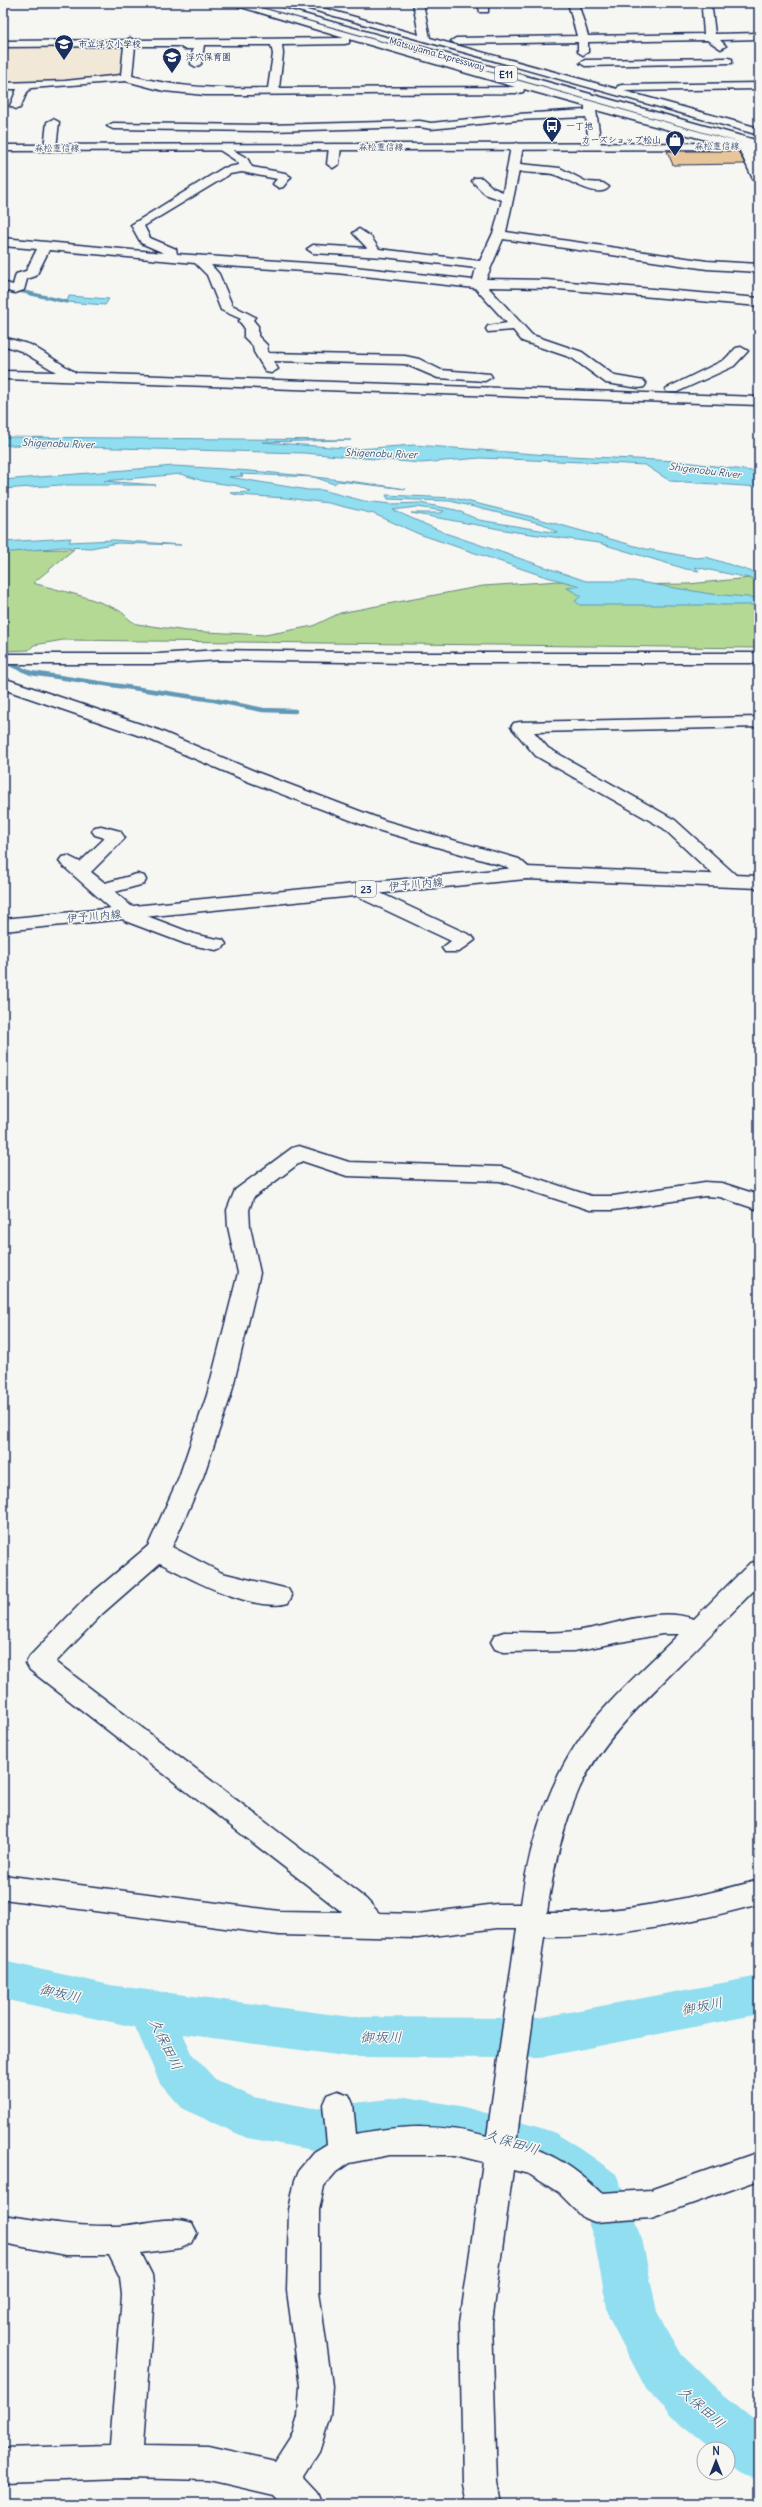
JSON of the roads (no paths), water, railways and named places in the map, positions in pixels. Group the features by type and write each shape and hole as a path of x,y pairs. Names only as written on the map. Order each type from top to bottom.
{"main road":[{"path":"233,3 271,22 372,41 534,88 590,108 759,150"},
{"name":"Matsuyama Expressway","path":"253,3 759,145"},
{"name":"Matsuyama Expressway","path":"277,3 759,138"},
{"path":"293,3 759,132"},
{"path":"418,3 428,40"},
{"path":"573,3 583,38 582,44 589,85"},
{"path":"707,9 710,37 726,51 729,73"},
{"path":"271,22 272,41 278,54 273,92"},
{"path":"428,40 759,36"},
{"path":"3,44 130,41 372,41"},
{"path":"126,78 130,41"},
{"path":"183,41 184,46 199,46 196,64"},
{"path":"585,63 729,73 759,86"},
{"path":"610,90 729,73"},
{"path":"3,86 126,78 187,91 273,92 503,90 534,88"},
{"path":"16,106 22,90 28,85"},
{"path":"108,148 114,121 256,128 420,124 437,126 590,108"},
{"path":"590,108 595,146"},
{"path":"267,120 315,126"},
{"path":"50,148 54,122"},
{"path":"167,148 169,132"},
{"path":"509,134 516,146 507,198 498,235 479,277 479,284 527,338 577,355 611,380"},
{"name":"森松重信線","path":"3,148 335,147 485,141 516,146 759,145"},
{"path":"743,146 759,179"},
{"path":"222,147 243,160 245,168"},
{"path":"333,164 335,147"},
{"path":"513,166 524,169 556,171 584,184 603,187"},
{"path":"171,258 173,254 171,250 145,240 137,225 221,174 234,169 245,168 286,177 279,184"},
{"path":"478,181 489,191 507,198"},
{"path":"359,234 370,242 373,247 373,253"},
{"path":"498,235 707,265 759,268"},
{"path":"3,242 97,256 171,258 336,269 479,284 499,282 546,284 759,302"},
{"path":"3,286 15,289 19,287 21,277 31,273 44,247"},
{"path":"314,249 373,253 484,265"},
{"path":"199,260 213,274 226,307 248,317 246,321 251,326 251,338 260,345 264,357 274,376 264,383"},
{"path":"471,298 490,296"},
{"path":"493,329 515,326"},
{"path":"3,341 26,348 72,376"},
{"path":"672,389 728,363 741,351"},
{"path":"264,357 405,360 442,375 588,382 611,380 672,389 685,398"},
{"path":"3,375 72,376 759,401"},
{"path":"3,382 119,384 759,408"},
{"path":"3,659 158,659 219,655 408,658 759,658"},
{"path":"3,683 152,734 253,777 380,826 513,863 526,874"},
{"path":"759,722 520,727 542,752 621,795 668,824 730,880 759,897"},
{"path":"101,831 114,835 116,838 74,867 132,917 193,940 216,944"},
{"name":"伊予川内線","path":"3,925 526,874 759,882"},
{"path":"101,890 137,880"},
{"path":"366,889 367,894 465,940 452,948"},
{"path":"372,1924 356,1907 39,1663 94,1606 158,1550 191,1476 219,1395 250,1273 239,1227 238,1210 244,1195 299,1153 347,1168 502,1174 590,1202 613,1203 705,1189 722,1190 759,1203"},
{"path":"158,1550 213,1580 237,1588 279,1596"},
{"path":"484,2504 480,2483 476,2322 532,1925 547,1840 567,1786 582,1759 610,1719 759,1570"},
{"path":"504,1642 574,1641 662,1624 681,1624 698,1630"},
{"path":"3,1888 279,1922 417,1926 497,1916 532,1925 588,1925 694,1909 759,1892"},
{"path":"338,2104 342,2145"},
{"path":"284,2480 307,2440 314,2417 316,2386 303,2291 304,2210 310,2180 342,2145 390,2140 455,2141 536,2162 569,2182 595,2208 627,2207 651,2204 759,2166"},
{"path":"3,2229 65,2240 118,2241 181,2233"},
{"path":"118,2241 136,2275 138,2295 125,2462"},
{"path":"3,2465 125,2462 209,2463 284,2480 305,2504"}],"water":[{"path":"69,296 109,299 105,305 67,302"},
{"name":"Shigenobu River","path":"3,437 351,440 262,442 358,449 414,445 548,455 678,461 759,472 759,487 670,481 645,465 480,458 421,463 304,453 3,445"},
{"path":"174,466 290,474 311,477 240,474 243,476 229,477 308,490 322,490 364,501 391,504 420,503 456,510 479,520 558,533 543,524 450,501 388,499 386,495 454,498 532,517 646,549 696,558 706,557 759,574 759,580 695,567 699,571 686,569 599,543 516,532 411,513 441,513 444,511 417,507 393,510 445,533 586,581 634,581 711,594 759,598 759,605 580,605 575,601 581,596 567,588 580,586 543,576 419,534 374,514 328,503 286,498 238,495 230,493 251,492 238,486 203,481 181,474 104,481 156,485 60,485 3,489 3,480"},
{"path":"315,478 348,481 406,489 338,481 334,484"},
{"path":"71,538 69,542 114,540 181,545 117,543 91,548 62,547 3,553 3,542"}],"waterway":[{"path":"18,291 28,293"},
{"path":"28,293 33,294"},
{"path":"28,293 67,302"},
{"path":"3,662 17,667"},
{"path":"14,666 31,673 214,700 263,710 295,711"},
{"name":"御坂川","path":"3,1980 110,2004 351,2037 538,2038 759,1995"},
{"name":"久保田川","path":"150,2010 176,2069 199,2094 247,2117 313,2129 406,2118 460,2127 538,2148 563,2163 599,2189 618,2239 634,2318 664,2372 700,2408 759,2455"}],"place":[{"name":"市立浮穴小学校","path":"64,61"},
{"name":"浮穴保育園","path":"172,74"},
{"name":"一丁地","path":"552,143"},
{"name":"カーズショップ松山","path":"675,157"}]}
